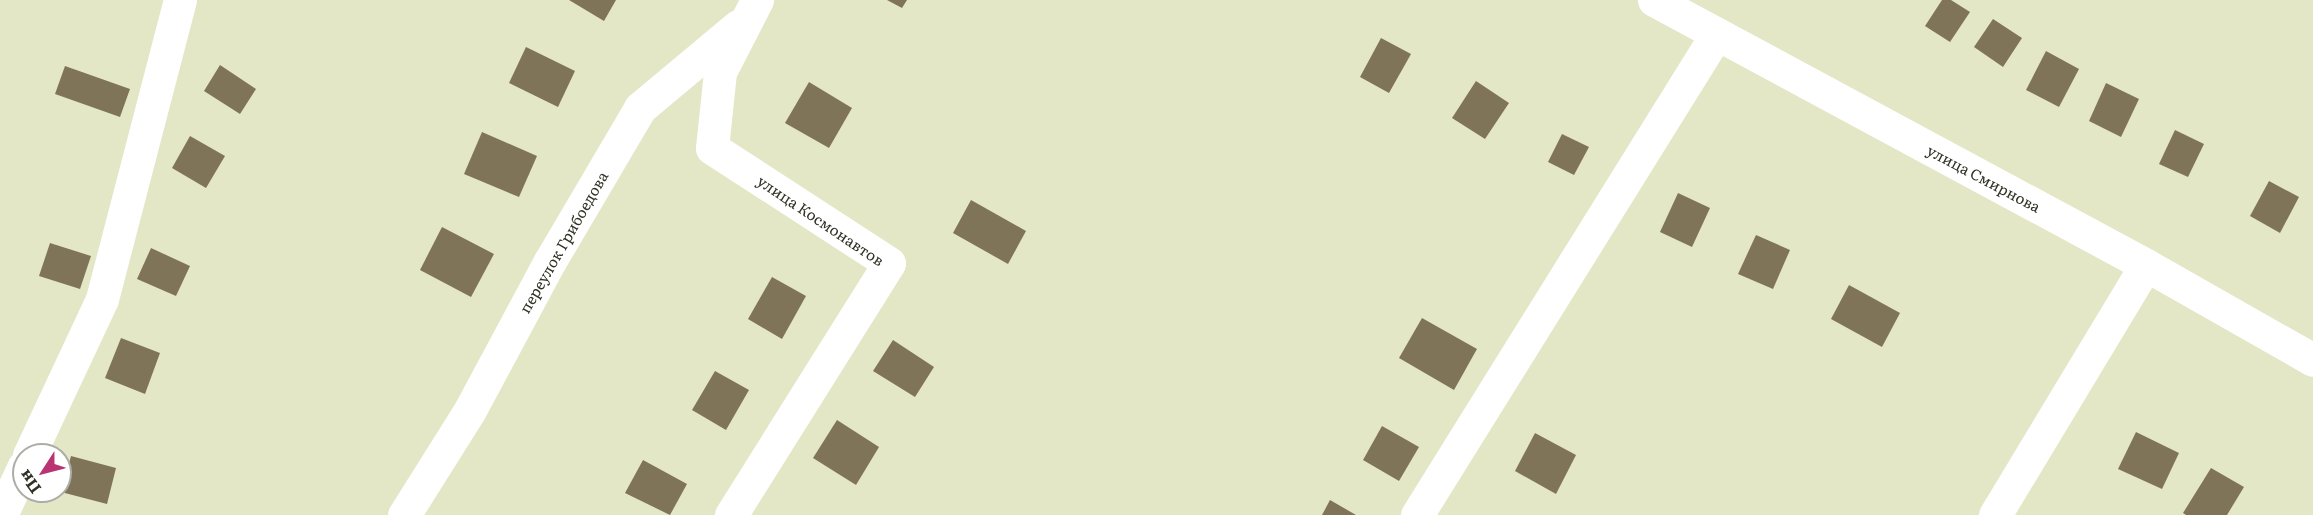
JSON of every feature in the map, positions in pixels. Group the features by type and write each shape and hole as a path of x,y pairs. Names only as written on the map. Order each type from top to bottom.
{"street":[{"path":"35,443 102,299 180,0"},
{"name":"улица Смирнова","path":"1653,0 2146,265 2313,360"},
{"name":"переулок Грибоедова","path":"405,515 471,410 550,261 640,108 752,8"},
{"name":"улица Космонавтов","path":"731,515 889,263 712,148 720,72 752,8"},
{"path":"1417,515 1716,35"},
{"path":"1995,515 2146,265"},
{"path":"1,515 12,492"}],"building":[{"path":"569,0 616,0 604,21"},
{"path":"887,0 907,0 902,8"},
{"path":"1942,0 1951,0 1970,12 1950,42 1925,26"},
{"path":"1993,19 2022,38 2003,67 1974,47"},
{"path":"1381,38 1411,54 1389,93 1360,77"},
{"path":"526,47 575,71 558,107 509,83"},
{"path":"2046,51 2079,69 2059,107 2026,90"},
{"path":"220,65 256,89 240,114 204,91"},
{"path":"65,66 130,89 120,117 55,94"},
{"path":"1476,81 1509,103 1485,139 1452,118"},
{"path":"809,82 852,108 829,148 785,123"},
{"path":"2106,83 2139,99 2121,137 2089,121"},
{"path":"2175,130 2204,144 2188,177 2159,164"},
{"path":"482,132 537,156 519,197 464,174"},
{"path":"1562,134 1589,147 1574,175 1548,162"},
{"path":"190,136 225,156 206,188 172,168"},
{"path":"2269,181 2299,197 2280,233 2250,216"},
{"path":"1678,193 1710,208 1692,247 1660,232"},
{"path":"971,200 1026,231 1008,264 953,233"},
{"path":"442,227 494,254 471,297 420,270"},
{"path":"1756,235 1790,250 1773,289 1738,274"},
{"path":"50,243 91,256 80,289 39,276"},
{"path":"151,248 190,266 176,296 137,279"},
{"path":"772,277 806,296 782,339 748,319"},
{"path":"1849,285 1900,313 1882,347 1831,319"},
{"path":"1422,318 1477,349 1454,390 1399,358"},
{"path":"121,338 160,353 145,394 105,378"},
{"path":"893,340 934,367 915,397 873,371"},
{"path":"715,371 749,390 726,430 692,410"},
{"path":"837,420 879,447 856,485 813,458"},
{"path":"1382,426 1419,447 1399,481 1363,460"},
{"path":"2136,432 2179,453 2162,489 2118,469"},
{"path":"1535,433 1576,455 1556,494 1515,471"},
{"path":"72,456 116,468 107,504 72,495"},
{"path":"643,460 687,484 670,515 625,493"},
{"path":"2211,468 2244,487 2227,515 2186,515 2183,513"},
{"path":"1330,500 1356,515 1322,515"}]}
